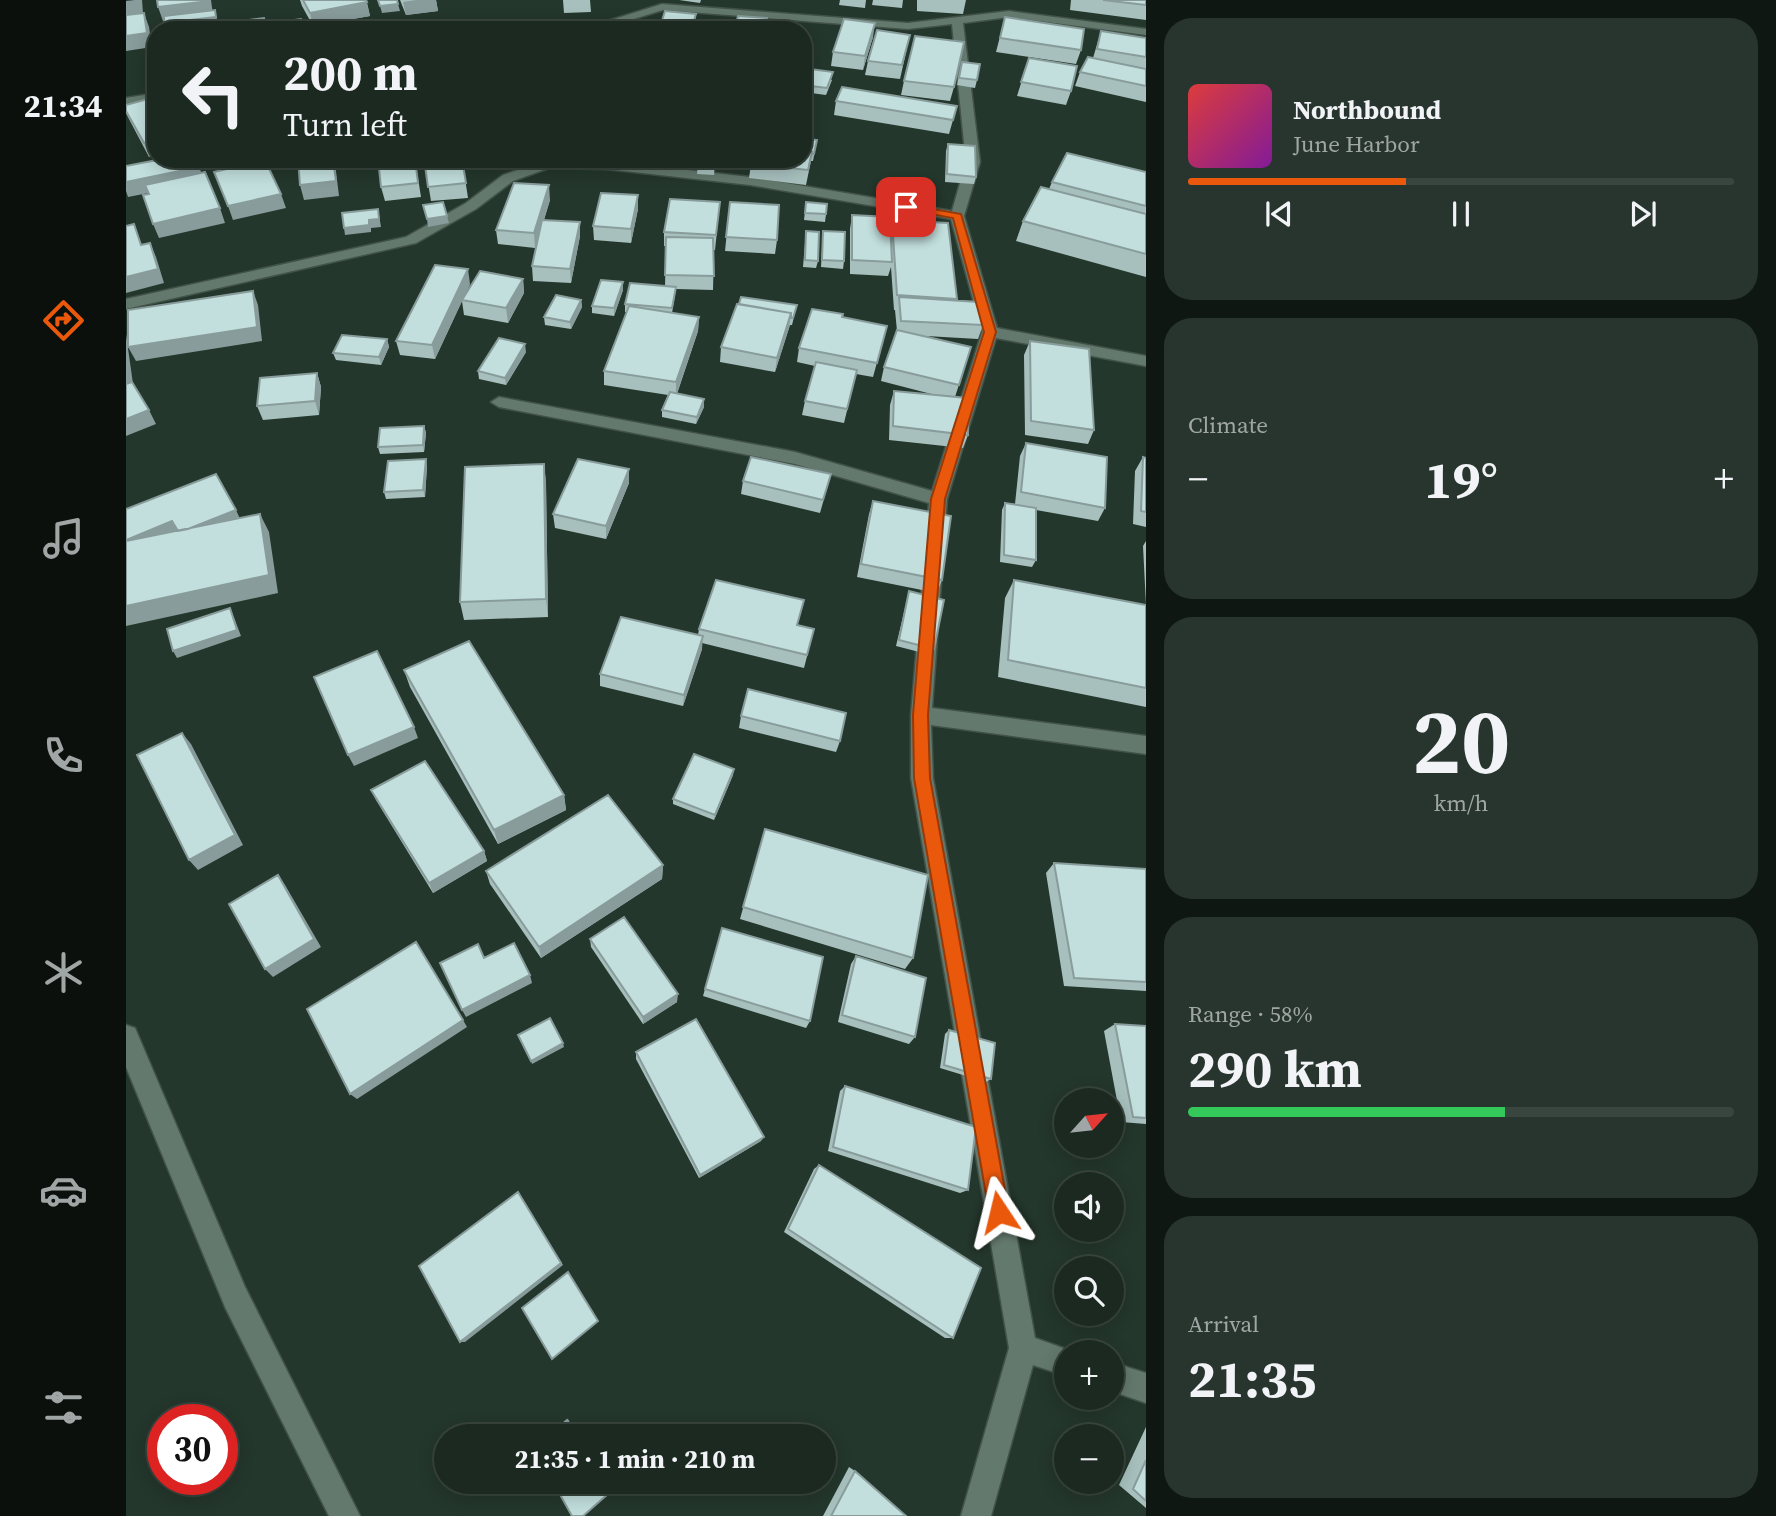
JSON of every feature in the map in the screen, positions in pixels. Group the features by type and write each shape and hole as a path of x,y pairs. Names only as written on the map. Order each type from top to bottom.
{"street":[{"path":"610,21 662,7 908,26 1009,14 1146,32"},
{"path":"957,21 973,162 957,216 990,332 938,499 920,715 922,778 1023,1348 976,1516"},
{"path":"126,102 147,98"},
{"path":"126,304 411,240 471,206 508,178 537,168"},
{"path":"633,168 750,181 957,216"},
{"path":"990,332 1141,359 1146,339"},
{"path":"499,402 795,458 938,499"},
{"path":"920,715 1146,745"},
{"path":"126,1037 235,1297 345,1516"},
{"path":"1023,1348 1054,1358"},
{"path":"1124,1380 1146,1388"}],"building":[{"path":"157,0 209,0 209,1 158,7"},
{"path":"303,0 366,0 367,2 310,13"},
{"path":"378,0 397,0 398,4 380,6"},
{"path":"1103,0 1146,0 1146,5"},
{"path":"215,10 216,17 164,21 164,16"},
{"path":"665,11 696,14 694,21 662,21"},
{"path":"144,13 147,33 126,36 126,15"},
{"path":"738,16 767,18 766,21 737,21"},
{"path":"1005,17 1084,29 1081,50 1000,38"},
{"path":"264,18 264,21 242,21"},
{"path":"844,19 875,23 865,56 833,52"},
{"path":"877,30 910,35 902,65 868,61"},
{"path":"1101,31 1146,38 1146,57 1097,49"},
{"path":"915,36 964,42 954,87 904,81"},
{"path":"1088,57 1146,69 1146,86 1080,72"},
{"path":"1029,58 1077,66 1071,91 1021,82"},
{"path":"962,62 980,64 977,80 959,78"},
{"path":"812,69 833,72 827,88 812,86"},
{"path":"842,87 957,106 953,120 836,101"},
{"path":"147,99 147,142 144,143 126,111 126,105"},
{"path":"812,139 817,140 814,154"},
{"path":"948,144 975,146 976,177 947,174"},
{"path":"1067,153 1146,172 1146,206 1052,182"},
{"path":"147,162 147,168 194,168 126,182 126,166"},
{"path":"231,168 269,168 281,194 228,206 214,172"},
{"path":"299,168 334,168 336,181 300,185"},
{"path":"379,168 416,168 418,183 381,187"},
{"path":"425,168 464,168 466,183 428,187"},
{"path":"205,172 220,208 153,224 143,195 149,194 145,185"},
{"path":"514,183 549,185 534,233 496,230"},
{"path":"1041,187 1146,214 1146,254 1023,221"},
{"path":"601,193 638,195 631,229 593,226"},
{"path":"670,199 720,202 716,235 664,232"},
{"path":"443,202 447,216 427,219 423,205"},
{"path":"730,202 779,205 777,240 726,237"},
{"path":"806,202 827,204 826,214 805,213"},
{"path":"378,209 379,219 369,220 369,225 344,228 342,213"},
{"path":"852,215 890,217 892,262 852,260"},
{"path":"542,220 580,222 570,269 532,266"},
{"path":"892,220 948,223 957,299 897,295"},
{"path":"134,224 141,245 150,243 158,269 126,277 126,226"},
{"path":"806,231 819,232 818,261 805,260"},
{"path":"823,231 845,232 844,261 822,260"},
{"path":"666,237 713,238 714,276 665,275"},
{"path":"435,265 468,269 432,345 396,341"},
{"path":"480,271 523,279 506,308 462,300"},
{"path":"601,280 623,282 614,308 592,306"},
{"path":"630,283 676,287 672,308 625,304"},
{"path":"253,291 257,327 128,347 128,310"},
{"path":"556,295 581,300 570,322 544,317"},
{"path":"741,297 797,305 791,318 791,313 739,304"},
{"path":"899,297 979,302 983,325 901,321"},
{"path":"737,304 791,313 777,358 721,347"},
{"path":"629,306 699,317 676,382 604,371"},
{"path":"812,309 887,326 877,363 799,348"},
{"path":"897,330 971,347 959,385 884,367"},
{"path":"342,335 387,339 379,357 333,353"},
{"path":"499,338 525,344 505,378 478,371"},
{"path":"1030,341 1089,349 1094,430 1031,421"},
{"path":"816,362 857,370 847,409 805,401"},
{"path":"317,373 315,401 257,406 260,378"},
{"path":"132,382 149,410 126,419 126,384"},
{"path":"894,391 967,398 968,435 893,426"},
{"path":"670,392 704,399 697,417 662,410"},
{"path":"424,426 423,445 378,447 380,428"},
{"path":"1026,443 1107,457 1105,508 1021,492"},
{"path":"751,457 831,474 823,500 743,481"},
{"path":"1143,457 1146,458 1146,512 1141,511"},
{"path":"426,459 423,490 384,492 388,461"},
{"path":"578,459 629,469 606,526 553,514"},
{"path":"544,464 546,599 460,602 465,467"},
{"path":"216,474 236,510 178,531 172,521 126,540 126,509"},
{"path":"873,501 951,516 942,580 861,564"},
{"path":"1005,503 1036,508 1036,560 1004,555"},
{"path":"260,514 269,575 126,606 126,541"},
{"path":"716,580 804,600 797,625 814,629 807,655 699,629"},
{"path":"1014,580 1146,605 1146,688 1008,660"},
{"path":"909,591 944,600 934,649 899,640"},
{"path":"230,608 237,630 173,651 167,629"},
{"path":"621,617 703,636 684,695 600,674"},
{"path":"469,641 564,795 494,830 404,670"},
{"path":"377,651 414,727 348,755 314,677"},
{"path":"748,689 846,713 840,741 741,716"},
{"path":"182,733 235,835 189,860 137,755"},
{"path":"694,754 734,769 715,815 673,799"},
{"path":"425,761 484,851 429,883 371,790"},
{"path":"608,795 663,865 539,947 486,871"},
{"path":"765,829 928,875 913,958 743,907"},
{"path":"1054,863 1146,869 1146,982 1074,978"},
{"path":"278,875 314,939 265,969 229,904"},
{"path":"624,917 678,994 643,1017 590,939"},
{"path":"722,928 823,957 810,1021 705,989"},
{"path":"416,942 463,1020 350,1094 307,1009"},
{"path":"514,943 530,975 462,1010 440,963 478,944 484,958"},
{"path":"856,956 926,978 915,1037 842,1015"},
{"path":"550,1018 563,1043 531,1061 518,1035"},
{"path":"696,1019 764,1137 700,1175 636,1052"},
{"path":"1115,1024 1146,1026 1146,1118 1133,1117"},
{"path":"949,1030 995,1043 991,1079 944,1065"},
{"path":"845,1086 976,1127 968,1190 833,1147"},
{"path":"819,1165 981,1268 953,1338 788,1229"},
{"path":"518,1192 561,1263 460,1342 419,1266"},
{"path":"568,1272 598,1321 552,1359 522,1308"},
{"path":"1146,1460 1146,1501 1133,1489"},
{"path":"855,1471 906,1516 831,1516"},
{"path":"560,1494 608,1494 583,1516 572,1516"}],"route":[{"path":"906,207 957,216 990,332 938,499 920,715 922,778 999,1212"}]}
